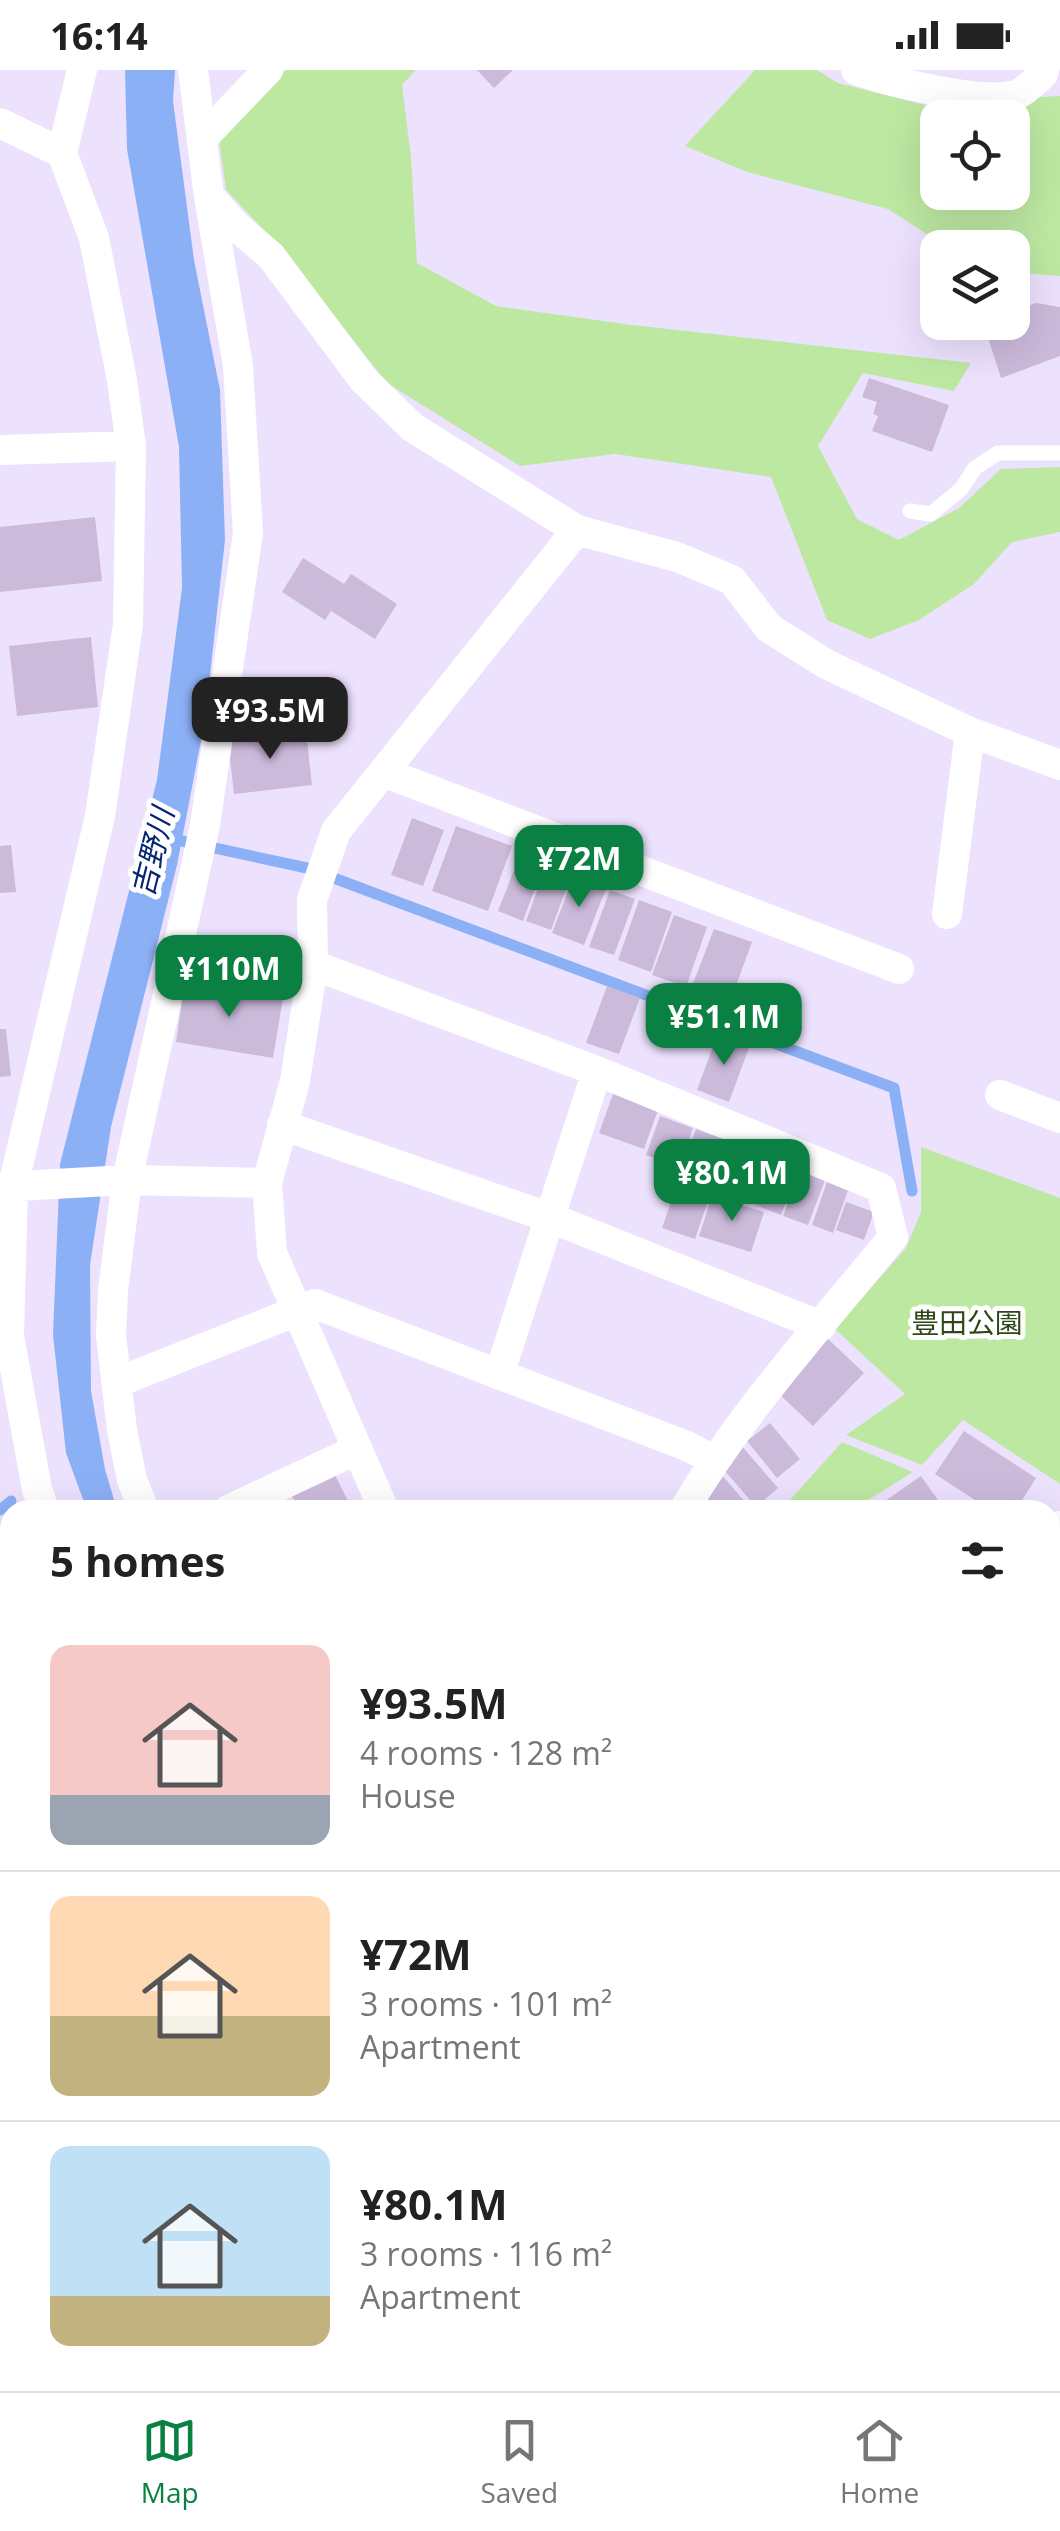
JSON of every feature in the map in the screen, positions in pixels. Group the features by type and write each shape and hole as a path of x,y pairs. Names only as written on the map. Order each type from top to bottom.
{"street":[{"path":"40,1500 9,1336 17,1186 100,816 128,624 131,446 122,380 94,238 62,153 82,70"},
{"path":"140,1500 122,1430 111,1336 118,1181 206,825 248,533 238,366 192,70"},
{"path":"204,138 268,70"},
{"path":"856,70 889,82 978,96 1018,94 1044,70"},
{"path":"0,124 62,153"},
{"path":"210,197 270,256 363,379 412,428 577,530 677,557 732,580 769,628 826,664 970,732 1060,765"},
{"path":"0,450 131,446"},
{"path":"385,1500 356,1450 272,1253 267,1183 294,1081 313,965 312,900 336,831 577,530"},
{"path":"947,914 970,732"},
{"path":"383,772 900,968"},
{"path":"313,965 597,1072 881,1188 893,1237 771,1382 690,1500"},
{"path":"499,1375 597,1072"},
{"path":"1000,1095 1060,1118"},
{"path":"282,1125 551,1218 821,1326"},
{"path":"17,1186 118,1181 267,1183"},
{"path":"118,1382 316,1304 687,1446 714,1460"},
{"path":"249,1500 356,1450"}],"lane":[{"path":"910,511 931,514 961,489 975,468 998,453 1060,453"}],"green space":[{"path":"286,70 416,70 402,85 417,263 496,306 971,363 954,391 863,373 818,446 857,519 899,540 959,508 1001,469 1060,467 1060,532 1012,542 974,584 919,620 870,639 827,620 771,477 615,454 520,466 387,383 281,248 226,190 219,139"},
{"path":"755,70 817,70 838,83 920,104 920,210 1030,210 1028,100 1060,96 1060,276 1030,273 1030,230 921,230 888,209 747,172 685,146"},
{"name":"豊田公園","path":"921,1147 1060,1198 1060,1484 963,1420 922,1465 846,1435 905,1394 835,1329 906,1248 921,1212"},
{"path":"842,1442 913,1472 868,1500 790,1500"}],"water":[{"name":"吉野川","path":"125,70 175,70 173,101 194,260 220,390 225,540 205,720 177,865 111,1127 90,1265 91,1391 114,1500 83,1500 66,1453 53,1335 60,1164 157,780 182,588 179,447 127,149"}],"building":[{"path":"477,70 513,70 494,88"},
{"path":"1030,305 1060,307 1060,356 1001,378 989,340 1030,340"},
{"path":"869,378 949,405 932,452 872,431 878,416 873,414 877,402 862,397"},
{"path":"95,517 102,581 0,592 0,527"},
{"path":"303,558 344,584 351,574 397,604 375,639 331,611 325,620 282,592"},
{"path":"91,637 98,707 17,716 9,646"},
{"path":"306,731 312,785 234,794 228,740"},
{"path":"412,818 444,830 423,886 391,875"},
{"path":"456,826 512,846 488,911 432,891"},
{"path":"11,845 16,892 0,893 0,846"},
{"path":"520,855 544,864 523,921 498,911"},
{"path":"547,864 572,873 551,930 526,921"},
{"path":"574,875 607,886 584,945 552,933"},
{"path":"610,890 635,899 614,955 589,947"},
{"path":"639,900 672,912 651,972 618,960"},
{"path":"674,915 707,927 686,987 652,975"},
{"path":"714,929 752,942 726,1013 687,999"},
{"path":"185,982 283,998 273,1058 176,1042"},
{"path":"607,986 640,998 619,1054 586,1043"},
{"path":"0,1029 6,1029 11,1076 0,1077"},
{"path":"718,1033 750,1045 729,1102 697,1090"},
{"path":"613,1094 658,1110 644,1149 599,1133"},
{"path":"660,1116 693,1128 679,1167 646,1155"},
{"path":"696,1129 726,1140 707,1189 678,1178"},
{"path":"728,1146 761,1158 745,1204 712,1193"},
{"path":"767,1160 797,1171 781,1215 751,1203"},
{"path":"800,1171 825,1180 808,1225 783,1216"},
{"path":"827,1182 848,1190 833,1233 812,1225"},
{"path":"677,1184 710,1195 695,1239 662,1228"},
{"path":"712,1196 764,1212 751,1252 699,1236"},
{"path":"846,1202 874,1212 864,1240 836,1230"},
{"path":"827,1338 864,1373 813,1426 776,1391"},
{"path":"770,1423 800,1459 777,1478 747,1441"},
{"path":"964,1431 1036,1478 1022,1500 975,1500 935,1474"},
{"path":"741,1445 778,1488 764,1500 750,1500 719,1464"},
{"path":"331,1467 348,1500 294,1500 288,1488"},
{"path":"721,1474 743,1500 702,1500 697,1494"},
{"path":"921,1476 938,1500 886,1500"}],"waterway":[{"name":"吉野川","path":"168,838 307,868 894,1088 912,1191"}]}
